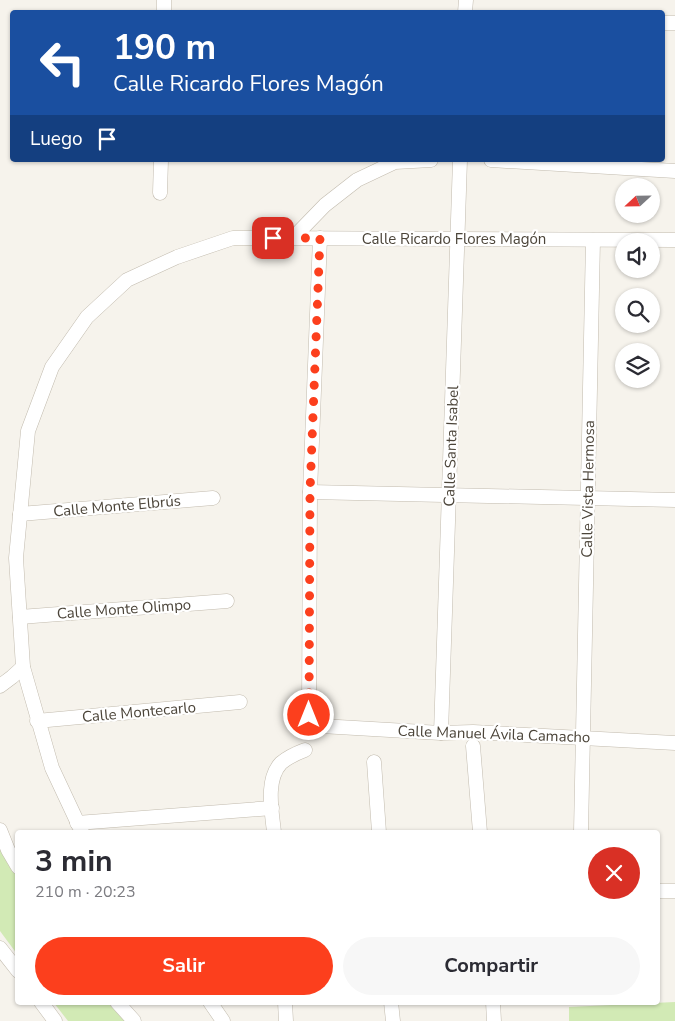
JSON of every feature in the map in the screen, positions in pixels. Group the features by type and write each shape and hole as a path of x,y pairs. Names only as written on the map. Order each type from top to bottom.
{"street":[{"path":"160,193 161,162"},
{"path":"293,238 325,205 357,180 395,162"},
{"name":"Calle Santa Isabel","path":"442,732 460,162"},
{"path":"524,162 675,171"},
{"name":"Calle Ricardo Flores Magón","path":"79,828 52,768 23,667 16,558 28,431 52,367 88,317 127,280 176,257 233,238 675,240"},
{"path":"320,238 310,492 675,500"},
{"name":"Calle Vista Hermosa","path":"581,830 593,240"},
{"name":"Calle Manuel Ávila Camacho","path":"310,492 309,715 313,724 321,726 583,737 675,743"},
{"name":"Calle Monte Elbrús","path":"20,514 214,498"},
{"name":"Calle Monte Olimpo","path":"20,617 227,601"},
{"path":"0,686 23,667"},
{"name":"Calle Montecarlo","path":"38,721 240,702"},
{"path":"473,746 480,830"},
{"path":"274,830 271,791 275,772 282,763 306,750"},
{"path":"374,762 379,830"},
{"path":"79,828 272,808"},
{"path":"0,830 15,862"},
{"path":"660,891 675,891"},
{"path":"0,948 15,967"},
{"path":"43,1005 55,1021"},
{"path":"120,1005 134,1021"},
{"path":"212,1005 223,1021"},
{"path":"285,1005 286,1021"},
{"path":"392,1005 393,1021"},
{"path":"493,1005 494,1021"}],"green space":[{"path":"0,842 15,871 15,951 0,931"},
{"path":"675,1002 675,1021 569,1021 569,1007 660,1005 660,1003"},
{"path":"56,1005 110,1005 125,1021 68,1021"}],"route":[{"path":"273,238 320,238 310,492 309,715"}]}
